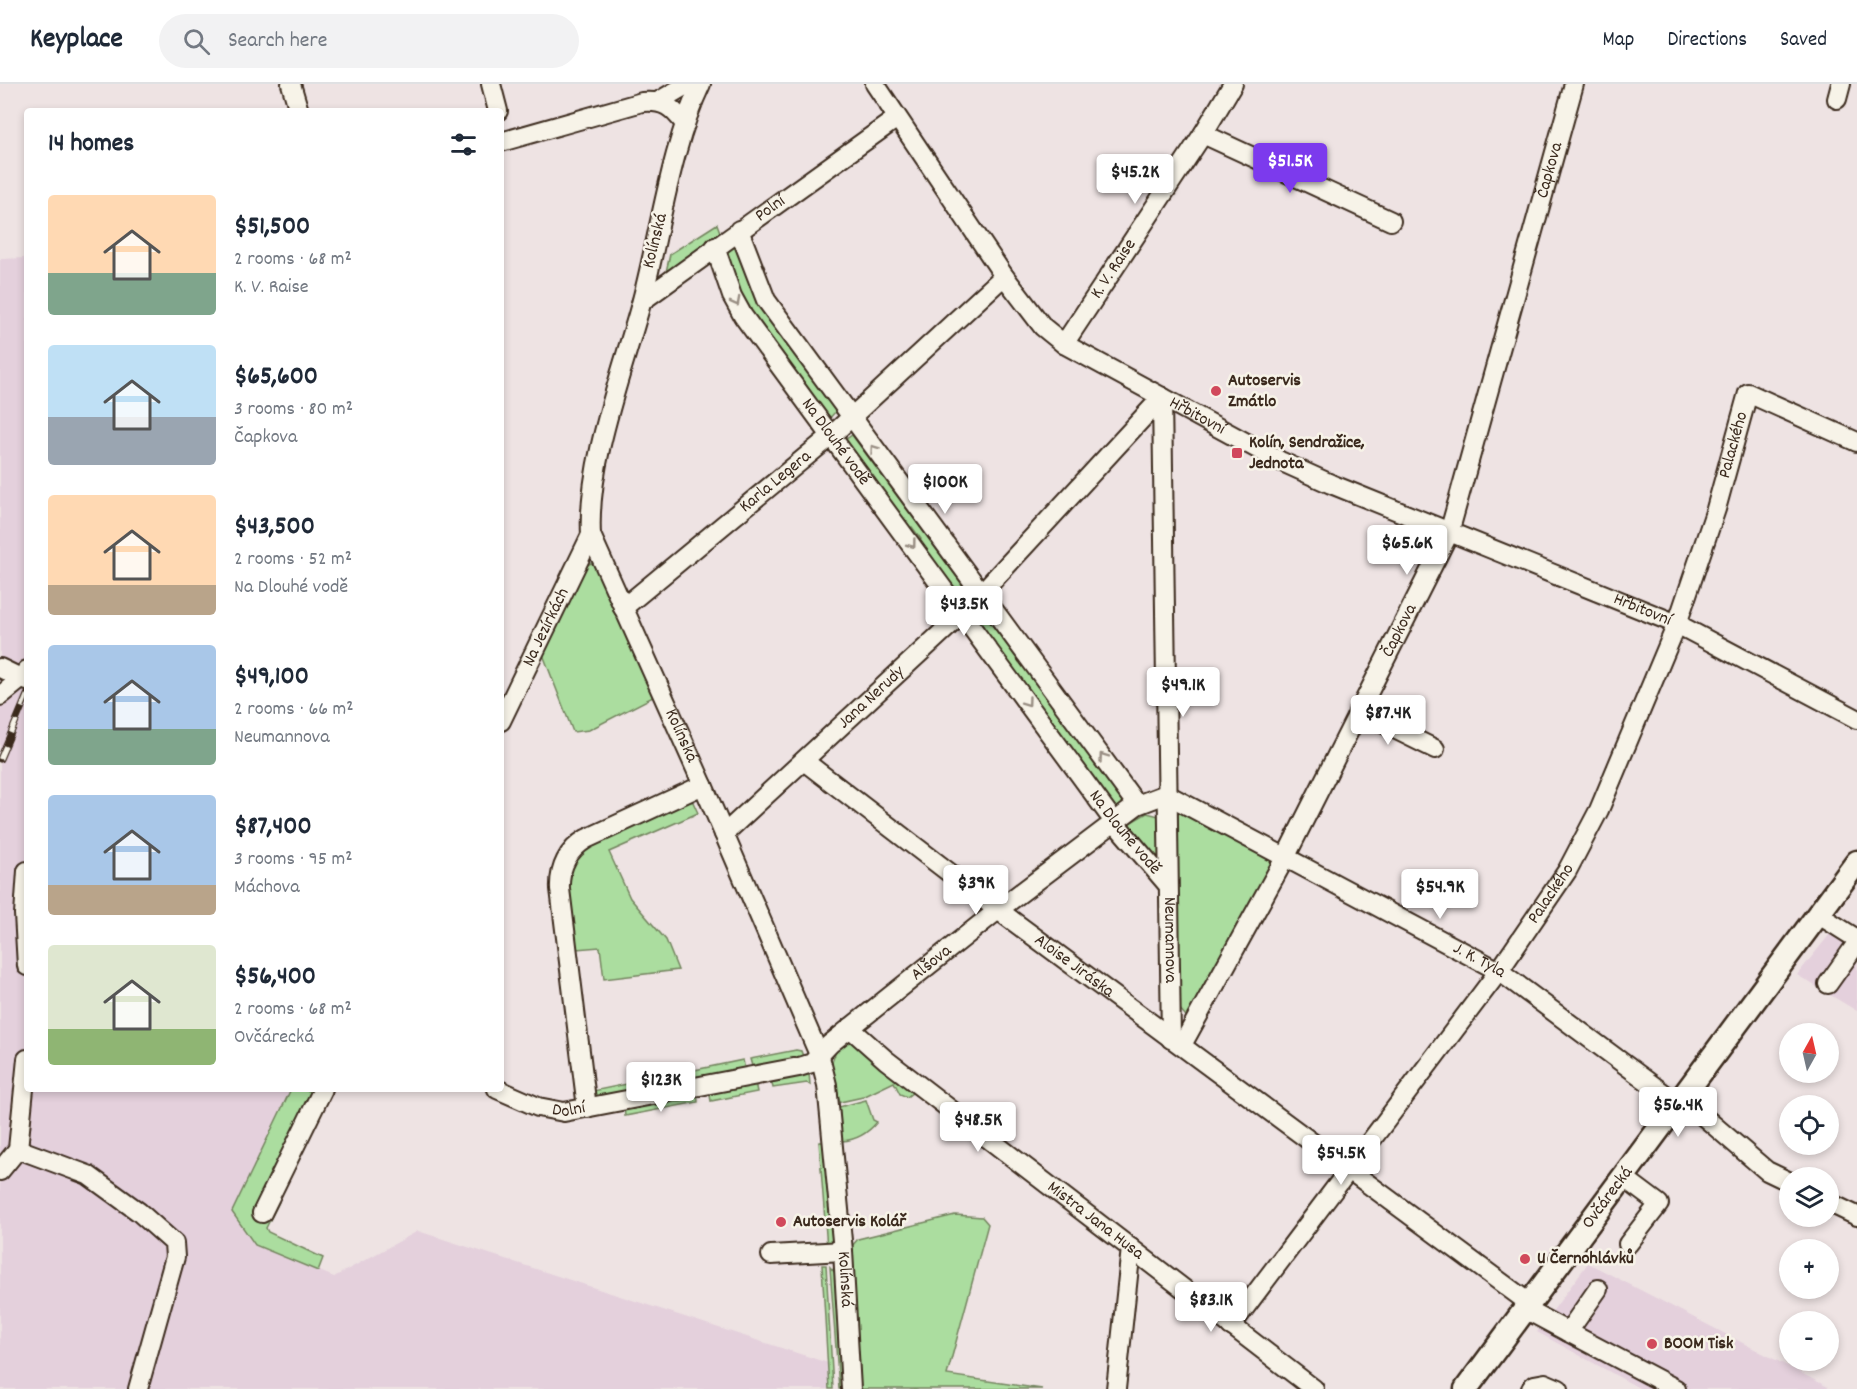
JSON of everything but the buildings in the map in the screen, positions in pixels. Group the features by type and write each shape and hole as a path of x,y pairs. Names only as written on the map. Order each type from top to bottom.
{"main road":[{"name":"Ovčárecká","path":"1466,1389 1857,862"}],"street":[{"path":"291,84 297,108"},
{"path":"491,84 497,108"},
{"path":"504,141 642,102 659,101 688,84"},
{"name":"Kolínská","path":"701,84 685,124 642,301 592,483 591,535 703,785 820,1057 827,1085 843,1251 851,1389"},
{"name":"Hřbitovní","path":"875,84 1004,276 1043,327 1064,344 1280,461 1677,624 1857,719"},
{"name":"K. V. Raise","path":"1064,344 1203,134 1233,84"},
{"name":"Čapkova","path":"1177,1042 1285,858 1449,532 1574,84"},
{"path":"659,101 669,106 685,124"},
{"name":"Polní","path":"642,301 897,118"},
{"path":"1203,134 1391,221"},
{"name":"Na Dlouhé vodě","path":"740,230 766,300 980,593 1057,692 1137,805"},
{"name":"Na Dlouhé vodě","path":"715,247 732,296 743,316 1115,823 1168,885"},
{"name":"Karla Legera","path":"623,608 852,418 1004,276"},
{"name":"Palackého","path":"1231,1326 1499,971 1548,902 1587,833 1677,624 1716,509 1748,393 1857,441"},
{"name":"Jana Nerudy","path":"724,834 963,613 1162,397"},
{"name":"Neumannova","path":"1162,397 1168,885 1177,1042"},
{"name":"Na Jezírkách","path":"504,715 591,535"},
{"path":"0,668 24,677"},
{"path":"0,682 24,677"},
{"path":"0,696 24,678"},
{"path":"1358,711 1435,749"},
{"name":"Aloise Jiráska","path":"804,761 1177,1042"},
{"path":"587,1108 560,889 561,870 574,848 586,839 703,785"},
{"name":"Alšova","path":"820,1057 830,1044 998,909 1137,805 1166,794"},
{"name":"J. K. Tyla","path":"1166,794 1499,971 1680,1101 1767,1171 1779,1177"},
{"path":"1819,915 1857,941 1828,984"},
{"name":"Mistra Jana Husa","path":"850,1028 886,1060 1314,1389"},
{"path":"1177,1042 1527,1306 1568,1332 1676,1389"},
{"name":"Dolní","path":"504,1092 538,1107 564,1112 799,1067 812,1063 820,1057"},
{"path":"0,1171 18,1149 24,1089"},
{"path":"262,1213 322,1092"},
{"path":"18,1149 88,1175 139,1212 174,1243 175,1257 138,1389"},
{"path":"1623,1177 1659,1204 1628,1244"},
{"path":"1839,1207 1857,1216"},
{"path":"1116,1389 1131,1248"},
{"path":"771,1255 843,1251"},
{"path":"1568,1332 1598,1289"},
{"path":"1532,1389 1534,1385 1545,1383 1559,1389"}],"shaded area":[{"path":"24,258 24,1092 290,1092 257,1245 334,1277 418,1231 828,1363 830,1389 0,1389 0,259"},
{"path":"1830,934 1857,950 1857,1011 1797,975"},
{"path":"1588,1263 1779,1362 1779,1371 1797,1371 1828,1387 1827,1389 1641,1389 1537,1332"}],"green space":[{"path":"717,224 720,232 666,272 670,254"},
{"path":"737,245 842,411 837,414 835,412 828,420 738,298 724,256 727,249"},
{"path":"852,435 965,588 956,596 917,542 921,539 912,527 908,529 845,440"},
{"path":"591,563 599,569 653,697 589,730 573,732 542,652 582,568"},
{"path":"983,606 1126,802 1115,810 973,617 974,613"},
{"path":"687,800 693,802 698,813 609,852 630,898 666,940 678,970 604,979 600,947 576,949 566,897 568,872 572,860 579,849"},
{"path":"1178,811 1185,811 1270,855 1275,864 1192,1017 1186,1016 1178,1007"},
{"path":"1147,813 1159,816 1159,855 1156,858 1129,830 1128,824"},
{"path":"849,1040 917,1091 915,1095 912,1093 907,1097 900,1094 894,1082 863,1097 840,1102 831,1065 838,1046"},
{"path":"801,1051 804,1059 754,1073 750,1059"},
{"path":"743,1060 746,1075 593,1102 593,1091"},
{"path":"809,1073 810,1085 807,1083 773,1088 771,1080"},
{"path":"755,1082 757,1092 711,1101 709,1090"},
{"path":"290,1092 311,1092 285,1146 269,1198 279,1202 266,1228 268,1232 323,1258 318,1271 255,1245 232,1212"},
{"path":"697,1092 698,1102 625,1116 624,1107"},
{"path":"866,1100 873,1120 877,1122 861,1135 842,1141 839,1107"},
{"path":"819,1142 825,1142 832,1239 827,1248"},
{"path":"955,1215 982,1217 988,1224 947,1375 1042,1389 860,1389 851,1247 858,1239"},
{"path":"822,1265 826,1265 833,1389 829,1389"},
{"path":"830,1267 836,1274 844,1389 839,1389"}],"railway":[{"path":"0,759 24,702"}],"place":[{"name":"Autoservis Zmátlo","path":"1216,391"},
{"name":"Kolín, Sendražice, Jednota","path":"1237,453"},
{"name":"Autoservis Kolář","path":"781,1222"},
{"name":"U Černohlávků","path":"1525,1259"},
{"name":"BOOM Tisk","path":"1652,1344"}]}
